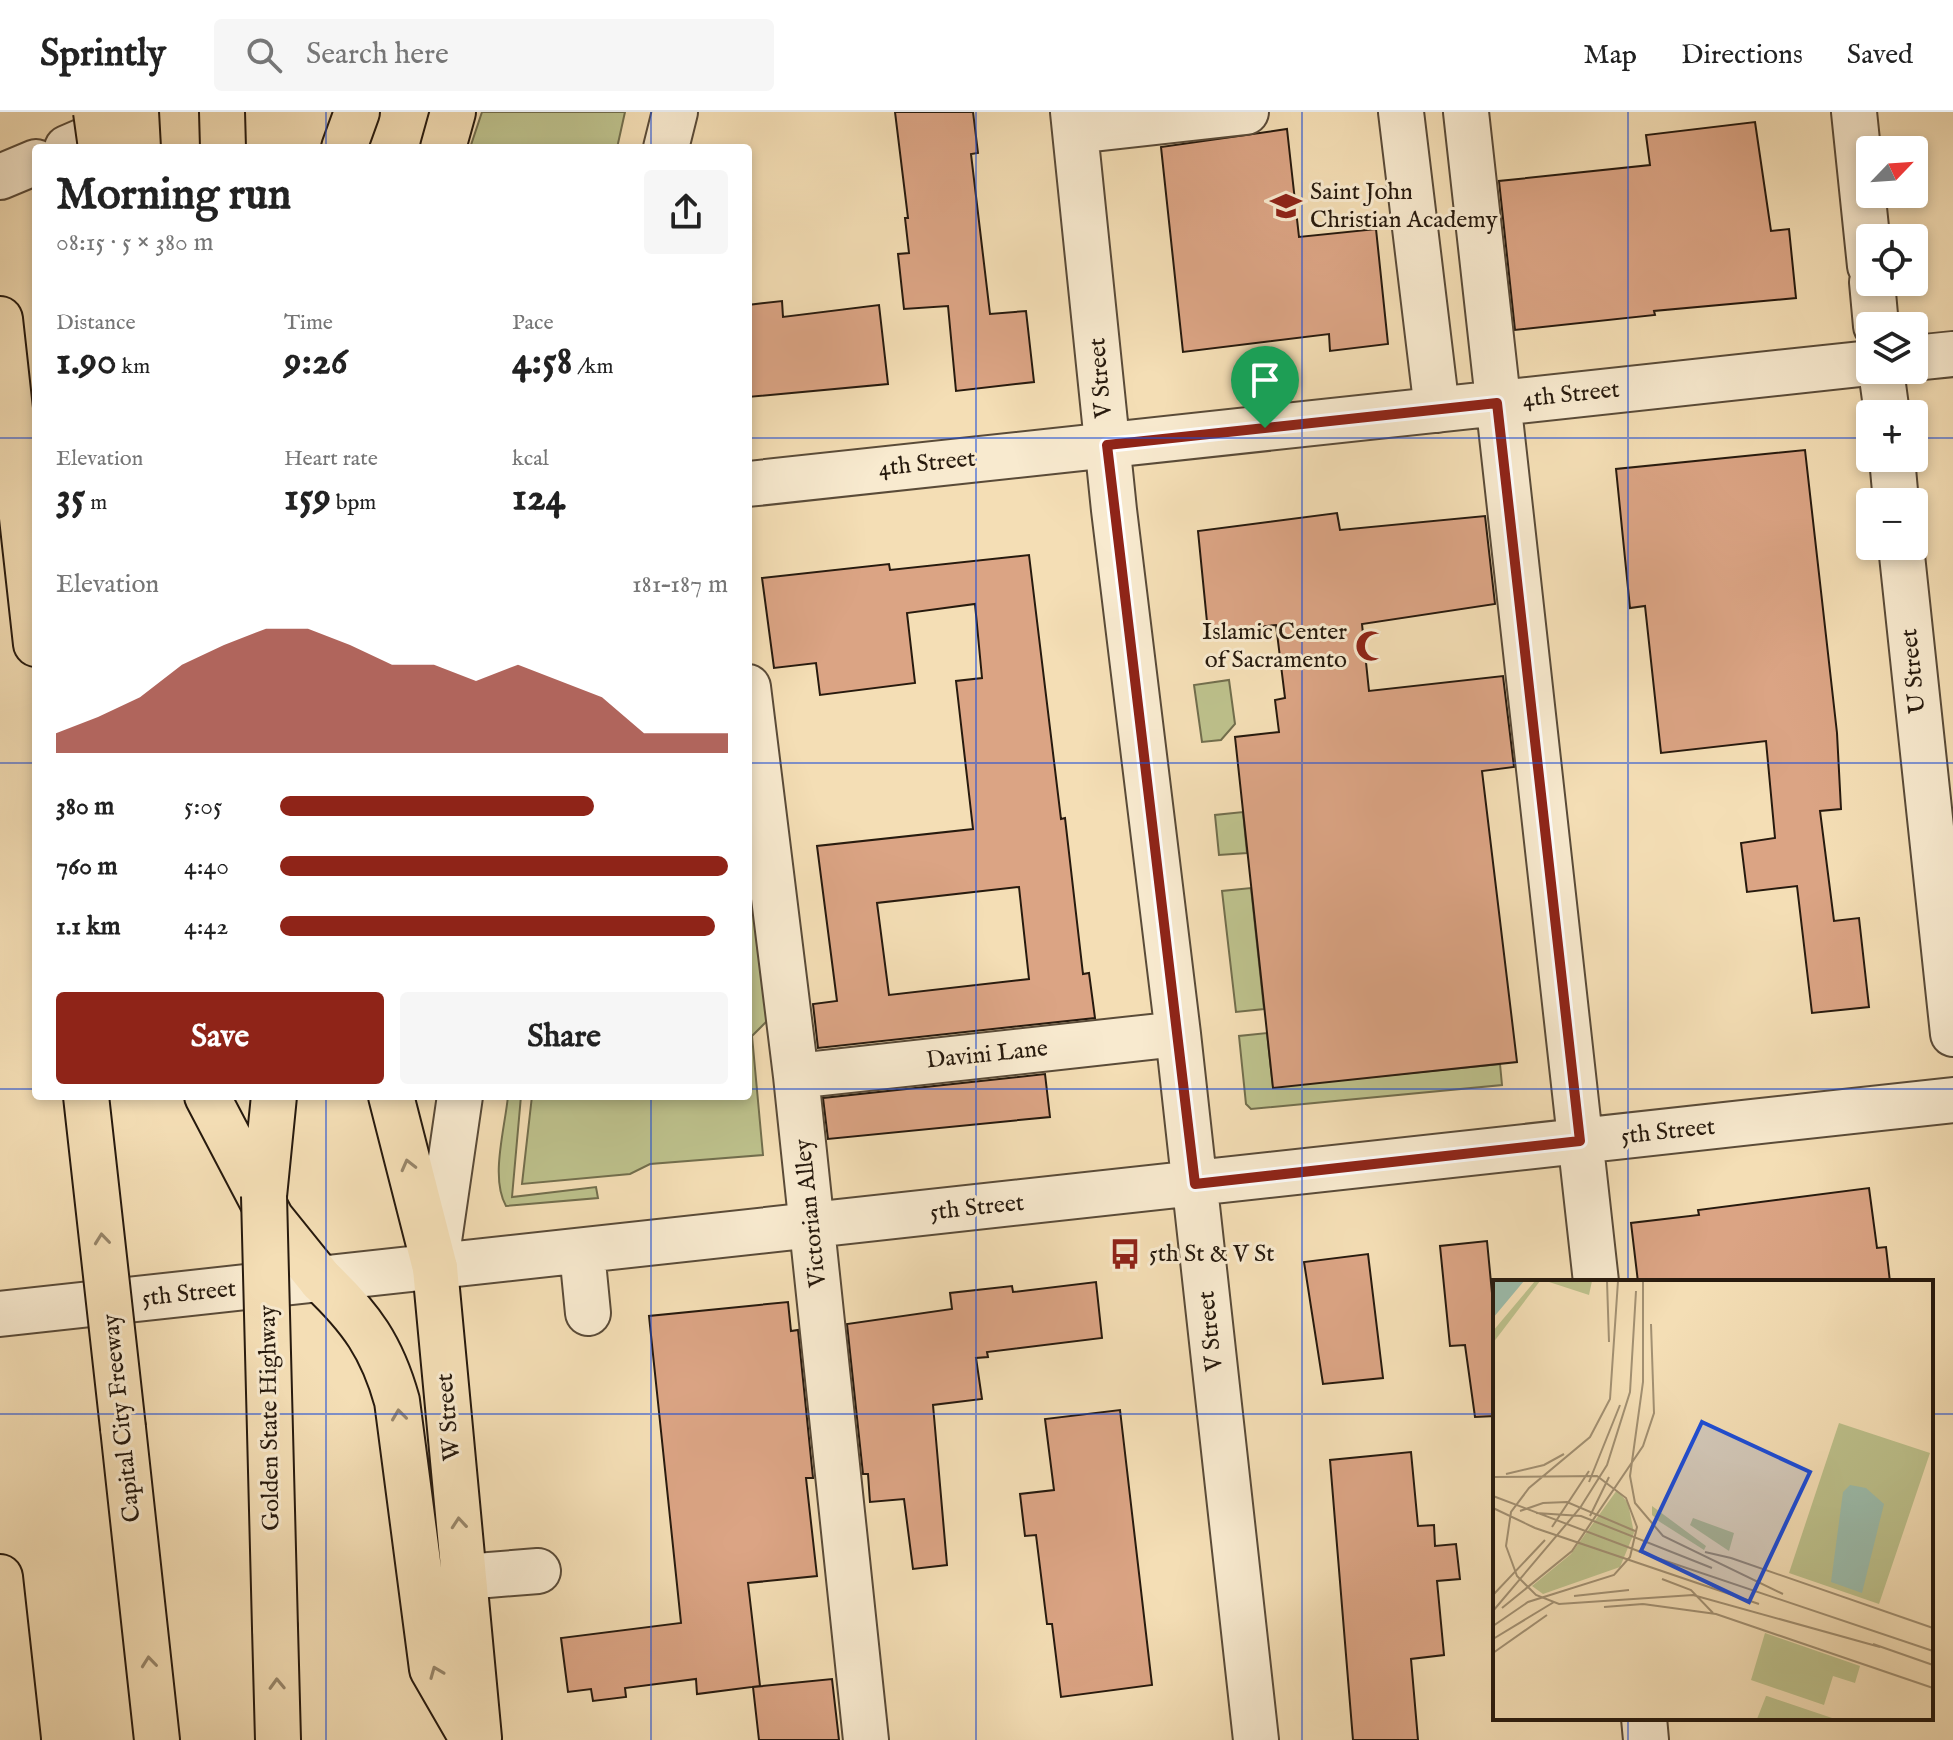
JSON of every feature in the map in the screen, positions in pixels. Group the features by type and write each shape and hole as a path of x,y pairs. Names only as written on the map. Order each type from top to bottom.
{"main road":[{"path":"96,112 100,144"},
{"path":"136,112 138,144"},
{"path":"222,112 223,144"},
{"path":"345,144 357,112"},
{"path":"444,144 453,112"},
{"path":"0,319 32,608"},
{"name":"Capital City Freeway","path":"86,1100 157,1740"},
{"path":"209,1100 271,1218 321,1280 368,1331 387,1364 397,1401 432,1669 473,1740"},
{"path":"256,1100 264,1196"},
{"name":"Golden State Highway","path":"274,1100 264,1196 278,1740"},
{"path":"392,1100 435,1268"},
{"name":"W Street","path":"435,1268 480,1740"},
{"path":"0,1577 18,1740"}],"street":[{"path":"76,144 150,112"},
{"path":"667,144 675,112"},
{"path":"1074,121 1246,112"},
{"path":"1401,112 1437,410"},
{"path":"1466,112 1596,1280"},
{"path":"1854,112 1866,224"},
{"name":"V Street","path":"1074,121 1107,445 1178,1034 1256,1740"},
{"path":"0,177 32,164"},
{"path":"1928,357 1953,354"},
{"name":"4th Street","path":"752,484 1856,365"},
{"name":"U Street","path":"1902,560 1953,1034"},
{"name":"Victorian Alley","path":"752,719 796,1076 866,1740"},
{"name":"Davini Lane","path":"796,1076 1178,1034"},
{"name":"W Street","path":"435,1268 459,1100"},
{"name":"5th Street","path":"0,1314 1953,1100"},
{"path":"582,1252 588,1313"},
{"path":"464,1577 538,1571"},
{"path":"1644,1720 1646,1740"}],"green space":[{"path":"482,112 625,112 618,144 471,144"},
{"path":"1229,680 1235,724 1221,740 1202,742 1194,685"},
{"path":"1243,812 1247,853 1219,855 1215,815"},
{"path":"752,868 769,1019 752,1036"},
{"path":"1251,888 1264,1009 1236,1012 1222,891"},
{"path":"1267,1033 1273,1087 1500,1064 1502,1085 1251,1109 1246,1104 1239,1036"},
{"path":"752,1036 763,1155 650,1164 630,1174 522,1184 532,1100 752,1100"},
{"path":"507,1100 521,1100 512,1197 596,1187 598,1198 506,1206 499,1182"}],"building":[{"path":"895,112 973,112 978,153 971,154 990,314 1026,311 1034,382 956,391 948,306 904,309 898,254 909,253 905,218 908,218"},
{"path":"1755,122 1771,231 1789,229 1796,298 1654,311 1655,315 1515,330 1499,181 1650,165 1646,135"},
{"path":"1287,129 1299,237 1376,229 1388,344 1330,351 1329,334 1183,352 1161,147"},
{"path":"782,301 783,317 879,305 888,384 752,397 752,305"},
{"path":"1805,450 1837,733 1841,809 1820,811 1834,921 1859,918 1869,1007 1812,1013 1797,886 1747,892 1741,843 1775,838 1766,741 1661,753 1645,606 1630,608 1616,469"},
{"path":"1337,513 1340,530 1485,516 1495,604 1362,624 1369,691 1503,676 1514,767 1482,771 1517,1062 1273,1088 1235,737 1279,732 1275,700 1285,698 1276,625 1208,632 1198,531"},
{"path":"1029,555 1083,974 1089,973 1095,1018 818,1048 813,1004 837,1001 817,846 973,829 956,681 982,678 975,604 907,613 915,683 820,695 816,663 774,668 762,578 889,564 890,570","holes":["1019,887 1029,979 889,995 877,903"]},
{"path":"1045,1074 1050,1117 828,1139 823,1098"},
{"path":"1869,1188 1877,1248 1886,1247 1890,1280 1638,1280 1631,1223 1699,1215 1698,1210"},
{"path":"1487,1241 1493,1293 1493,1416 1475,1417 1465,1345 1450,1346 1440,1246"},
{"path":"1368,1254 1383,1378 1323,1384 1304,1262"},
{"path":"1096,1282 1102,1338 987,1352 988,1357 976,1358 982,1399 933,1405 947,1565 913,1569 904,1499 870,1502 868,1474 863,1474 847,1324 952,1309 950,1293 1012,1286 1013,1292"},
{"path":"788,1302 791,1331 798,1330 813,1478 806,1478 817,1576 748,1583 760,1686 697,1694 696,1679 625,1688 626,1697 593,1701 591,1689 568,1692 561,1638 681,1623 649,1316"},
{"path":"1120,1410 1152,1685 1061,1697 1052,1624 1047,1624 1036,1535 1025,1536 1020,1494 1054,1490 1045,1419"},
{"path":"1411,1452 1418,1526 1434,1525 1435,1546 1456,1544 1460,1579 1437,1581 1444,1655 1411,1659 1418,1740 1353,1740 1330,1460"},
{"path":"832,1679 839,1740 759,1740 753,1687"}],"place":[{"name":"Saint John Christian Academy","path":"1286,206"},
{"name":"Islamic Center of Sacramento","path":"1371,646"},
{"name":"5th St & V St","path":"1125,1254"}],"route":[{"path":"1497,403 1580,1141 1195,1184 1107,445 1265,428 1497,403"}]}
